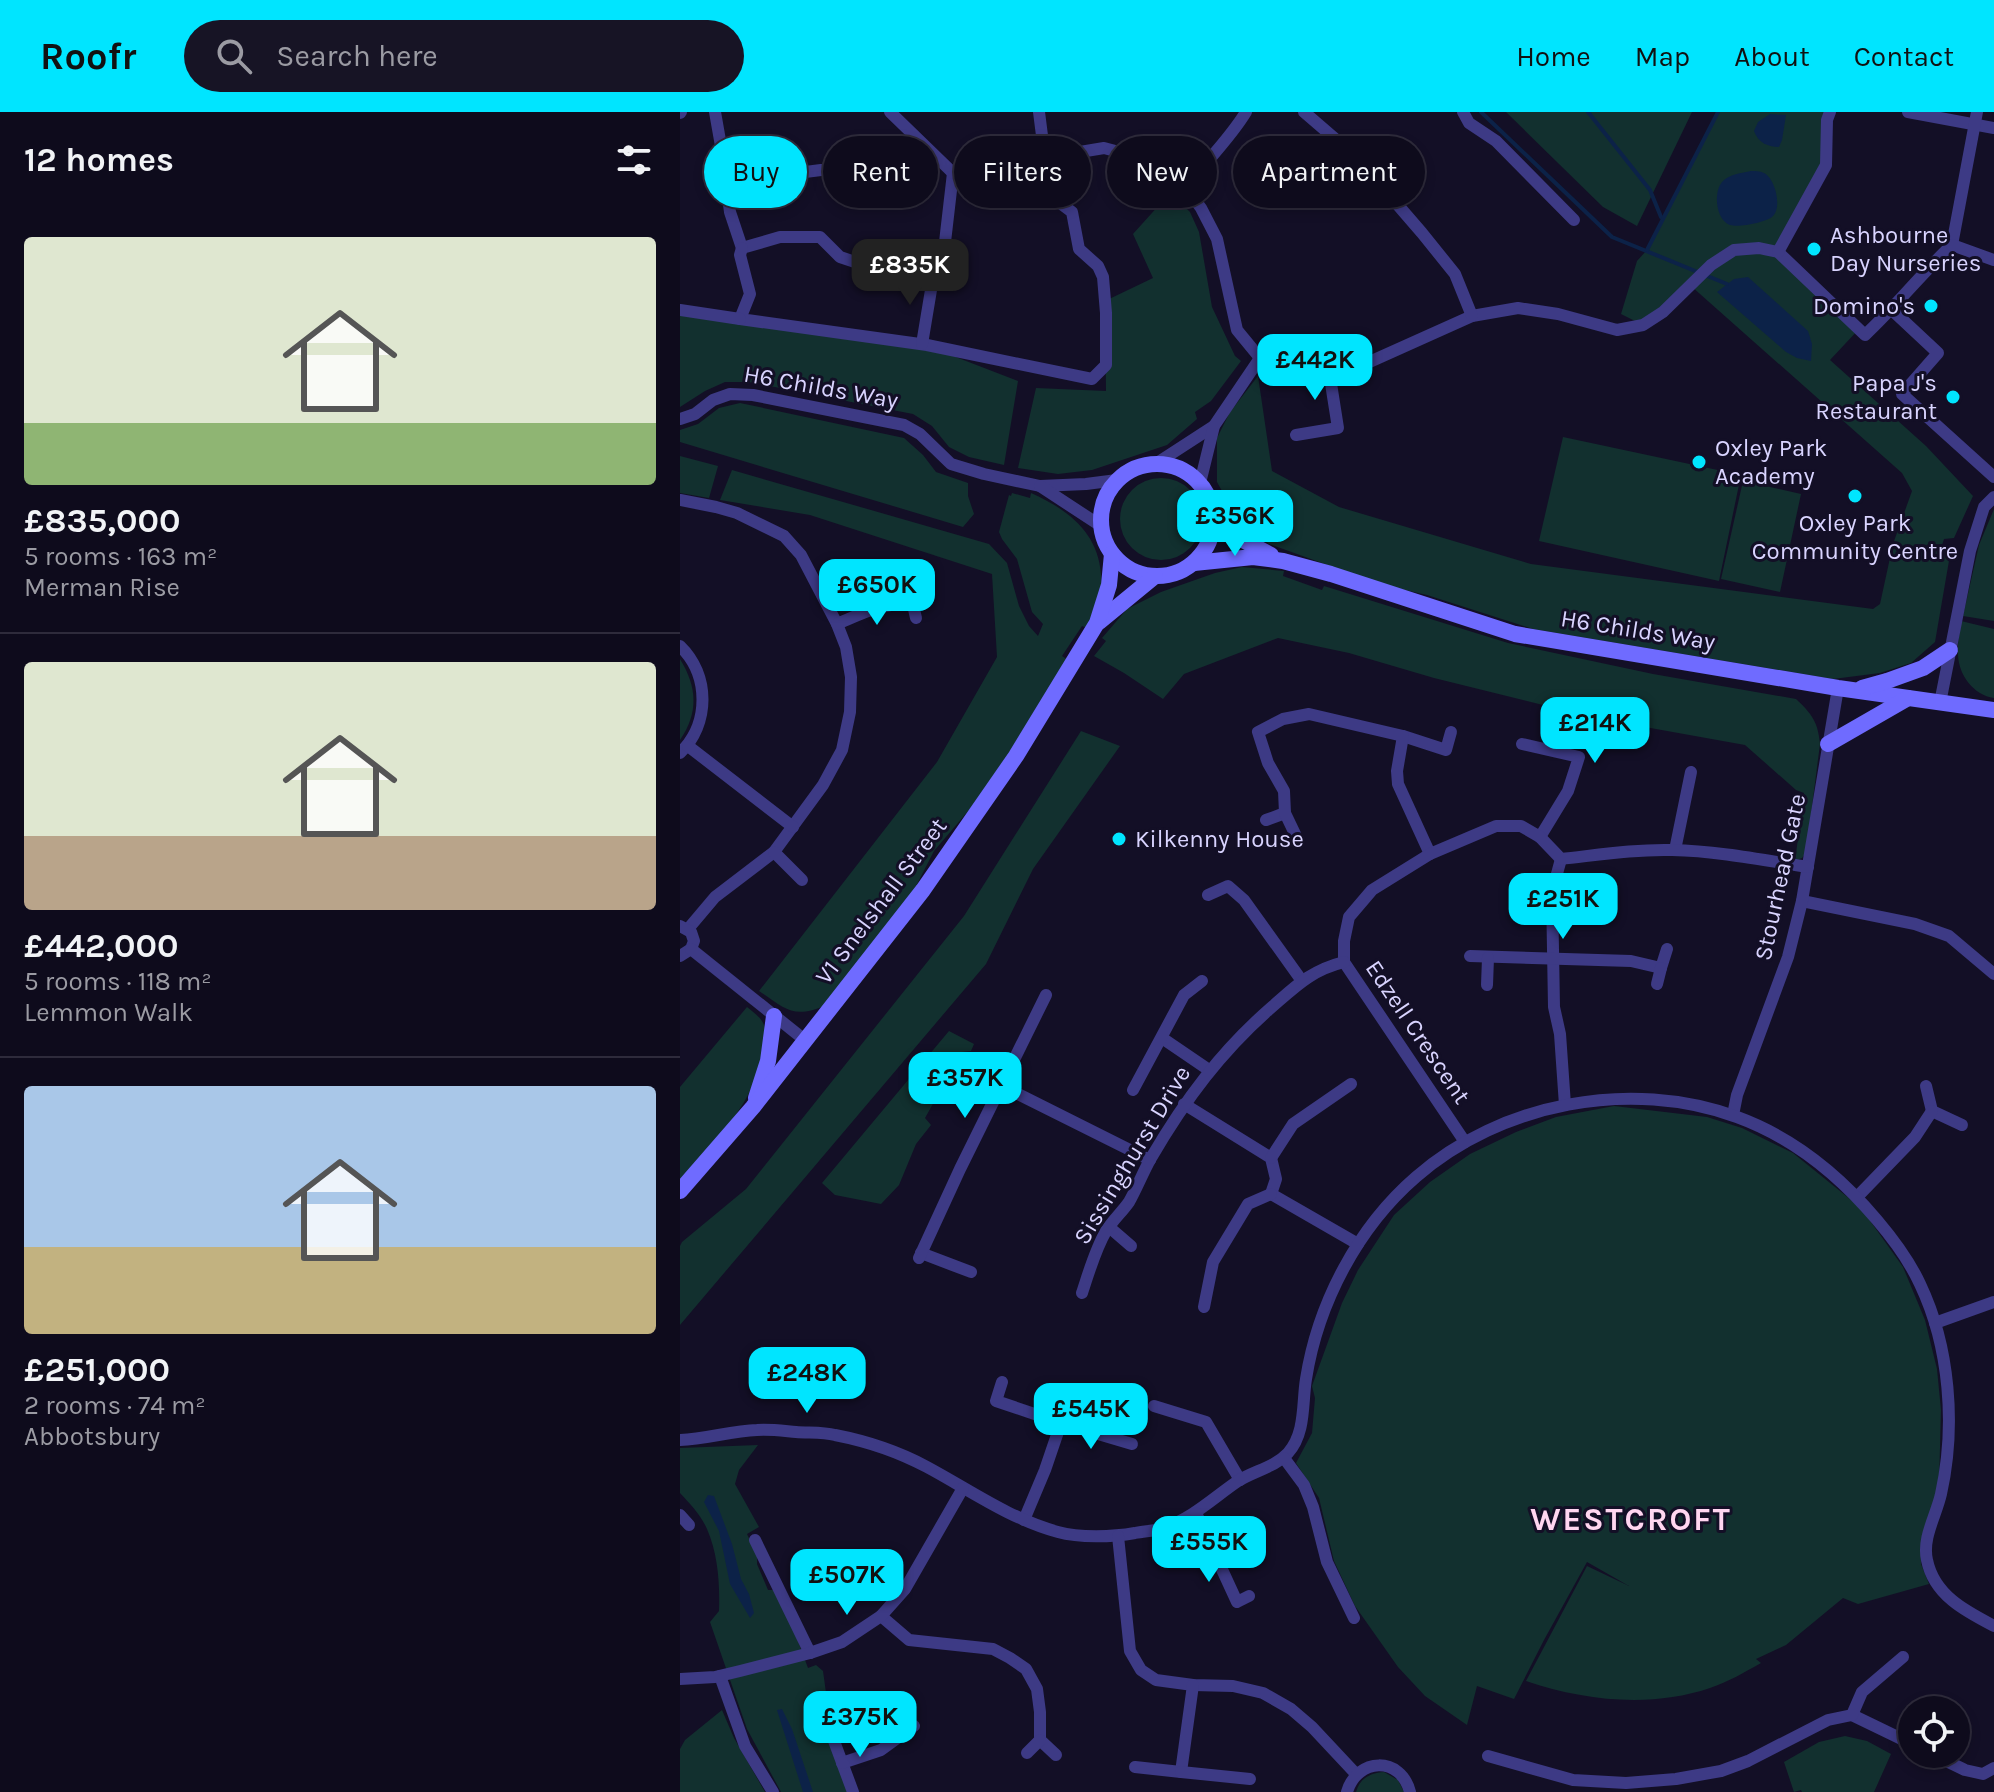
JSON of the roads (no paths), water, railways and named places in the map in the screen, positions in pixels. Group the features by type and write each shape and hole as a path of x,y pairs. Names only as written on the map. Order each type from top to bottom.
{"street":[{"path":"890,112 953,173 942,268 933,278 922,344"},
{"path":"1039,112 1042,136"},
{"path":"1217,151 1235,131 1246,112"},
{"path":"1304,112 1340,143 1422,233 1455,274 1472,316"},
{"path":"1463,112 1469,123 1496,141 1574,220"},
{"path":"1778,252 1826,165 1830,112"},
{"path":"1908,112 1975,118 1994,128"},
{"path":"720,113 722,136"},
{"path":"1201,208 1217,239 1237,330 1260,358 1277,369 1301,373 1365,364 1472,316 1518,308 1558,314 1617,330 1643,325 1663,312 1711,265 1734,250 1759,248 1778,252 1865,335 1952,245 1975,118"},
{"path":"807,172 821,170"},
{"path":"729,208 742,248 740,255 750,294 740,319"},
{"path":"680,310 922,344 1092,379 1106,365 1103,277 1098,266 1079,249 1072,212 1067,208"},
{"path":"742,248 780,237 820,237 840,257 882,271 933,278"},
{"path":"1952,245 1994,260"},
{"path":"1892,310 1938,353 1902,394 1994,477"},
{"path":"1200,483 1214,426 1260,358"},
{"path":"1296,435 1338,428 1329,371"},
{"name":"H6 Childs Way","path":"680,419 730,394 753,395 904,425 920,434 951,464 984,474 1035,485 1117,480"},
{"path":"1157,463 1214,426"},
{"path":"1157,463 1173,465 1200,483 1209,499 1213,516 1212,533 1194,563 1169,575 1155,576 1131,569 1112,554 1101,526 1102,509 1107,493 1117,480 1143,465 1157,463"},
{"name":"H6 Childs Way","path":"1035,485 1101,526"},
{"path":"1940,703 1970,551 1984,507 1994,497"},
{"path":"680,500 737,513 784,536 801,555 846,647 851,677 850,712 842,750 823,785 774,852 715,897 684,927 693,936 686,953 806,1041"},
{"name":"H6 Childs Way","path":"1213,516 1239,538 1283,561"},
{"name":"V1 Snelshall Street","path":"680,1191 753,1107 923,890 1016,756 1097,623 1109,585 1112,554"},
{"name":"H6 Childs Way","path":"1194,563 1253,557 1283,561 1515,634 1846,689 1994,710"},
{"name":"V1 Snelshall Street","path":"1097,623 1155,576"},
{"path":"837,624 883,605 899,603 916,606"},
{"path":"680,646 700,675 703,700 699,724 684,749 793,827"},
{"path":"1846,689 1887,681 1923,668 1950,650"},
{"name":"Stourhead Gate","path":"1733,1115 1737,1095 1788,957 1802,901 1828,744 1846,689"},
{"path":"1828,744 1908,698"},
{"path":"1296,836 1285,813 1284,791 1268,763 1258,732 1283,719 1309,714 1403,736 1446,750 1451,732"},
{"path":"1403,736 1398,784 1430,854"},
{"path":"1522,744 1579,757 1568,791 1540,837"},
{"path":"1675,850 1691,772"},
{"path":"1266,820 1285,813"},
{"name":"Edzell Crescent","path":"1465,1142 1344,962 1349,917 1372,890 1430,854 1496,826 1521,826 1540,837 1561,859"},
{"path":"1565,1105 1560,1034 1554,1007 1552,892 1561,859 1675,850 1808,867"},
{"path":"774,852 802,880"},
{"path":"1208,895 1228,886 1244,900 1302,981"},
{"path":"1802,901 1915,924 1949,936 1994,974"},
{"path":"1657,984 1667,949"},
{"path":"1470,956 1631,961 1661,968"},
{"path":"1487,985 1488,958"},
{"name":"Sissinghurst Drive","path":"1082,1293 1099,1244 1128,1203 1184,1104 1209,1070 1248,1028 1302,981 1325,967 1344,962"},
{"path":"1133,1090 1184,995 1202,981"},
{"path":"971,1272 920,1256 1046,995"},
{"path":"753,1107 768,1061 774,1016"},
{"path":"1162,1038 1209,1070"},
{"path":"1271,1158 1293,1124 1351,1084"},
{"path":"1002,1086 1150,1160"},
{"path":"1857,1197 1915,1137 1932,1111 1926,1086"},
{"path":"680,1440 757,1430 833,1434 883,1448 922,1464 1000,1509 1062,1534 1118,1536 1162,1528 1196,1513 1240,1480 1284,1458 1295,1444 1302,1420 1306,1378 1328,1303 1358,1244 1386,1205 1414,1178 1446,1153 1514,1120 1586,1101 1631,1098 1671,1101 1733,1115 1789,1142 1824,1167 1857,1197 1899,1247 1921,1286 1935,1323 1947,1383 1948,1423 1941,1493 1926,1543 1927,1561 1936,1583 1951,1601 1994,1626"},
{"path":"1184,1104 1271,1158 1276,1179 1271,1194 1248,1204 1213,1262 1204,1307"},
{"path":"1932,1111 1962,1125"},
{"path":"1271,1194 1358,1244"},
{"path":"1109,1227 1131,1246"},
{"path":"1935,1323 1994,1302"},
{"path":"1002,1382 996,1401 1132,1444"},
{"path":"1154,1406 1206,1422 1240,1480"},
{"path":"1024,1520 1061,1423"},
{"path":"1284,1458 1304,1485 1327,1562 1354,1618"},
{"path":"680,1679 720,1676 810,1653 842,1642 881,1616 905,1589 963,1488"},
{"path":"1196,1513 1237,1602 1249,1596"},
{"path":"1118,1536 1130,1651 1141,1670 1156,1680 1233,1686 1263,1693 1302,1718 1356,1774"},
{"path":"755,1540 810,1653"},
{"path":"881,1616 909,1640 993,1649 1026,1669 1037,1689 1040,1712 1040,1740 1027,1753"},
{"path":"1852,1715 1862,1692 1903,1657"},
{"path":"720,1676 745,1746 773,1792"},
{"path":"1181,1772 1193,1685"},
{"path":"1488,1756 1571,1786 1676,1779 1721,1771 1748,1761 1828,1720 1852,1715 1898,1737"},
{"path":"842,1763 881,1750 914,1726"},
{"path":"1040,1740 1056,1755"},
{"path":"834,1741 853,1792"},
{"path":"1347,1792 1356,1774 1371,1766 1389,1767 1404,1777 1410,1792"},
{"path":"1135,1767 1250,1779"},
{"path":"1961,1768 1983,1774 1994,1768"}],"water":[{"path":"1770,114 1786,115 1779,147 1764,143 1754,131 1758,122"},
{"path":"1751,171 1764,173 1771,181 1777,200 1775,213 1758,223 1730,225 1719,212 1719,187 1728,177"},
{"path":"1748,277 1808,331 1812,344 1811,361 1786,352 1717,292 1734,279"},
{"path":"708,1495 714,1496 732,1544 754,1613 750,1618 730,1584 719,1531 704,1502"},
{"path":"782,1709 813,1792 803,1792 777,1710"}],"waterway":[{"path":"1481,112 1612,237 1727,284"},
{"path":"1588,112 1650,190 1661,217"},
{"path":"1647,250 1718,112"}],"place":[{"name":"Ashbourne Day Nurseries","path":"1814,249"},
{"name":"Domino's","path":"1931,306"},
{"name":"Papa J's Restaurant","path":"1953,397"},
{"name":"Oxley Park Academy","path":"1699,462"},
{"name":"Oxley Park Community Centre","path":"1855,496"},
{"name":"Kilkenny House","path":"1119,839"}],"district":[{"name":"WESTCROFT","path":"1631,1519"}]}
